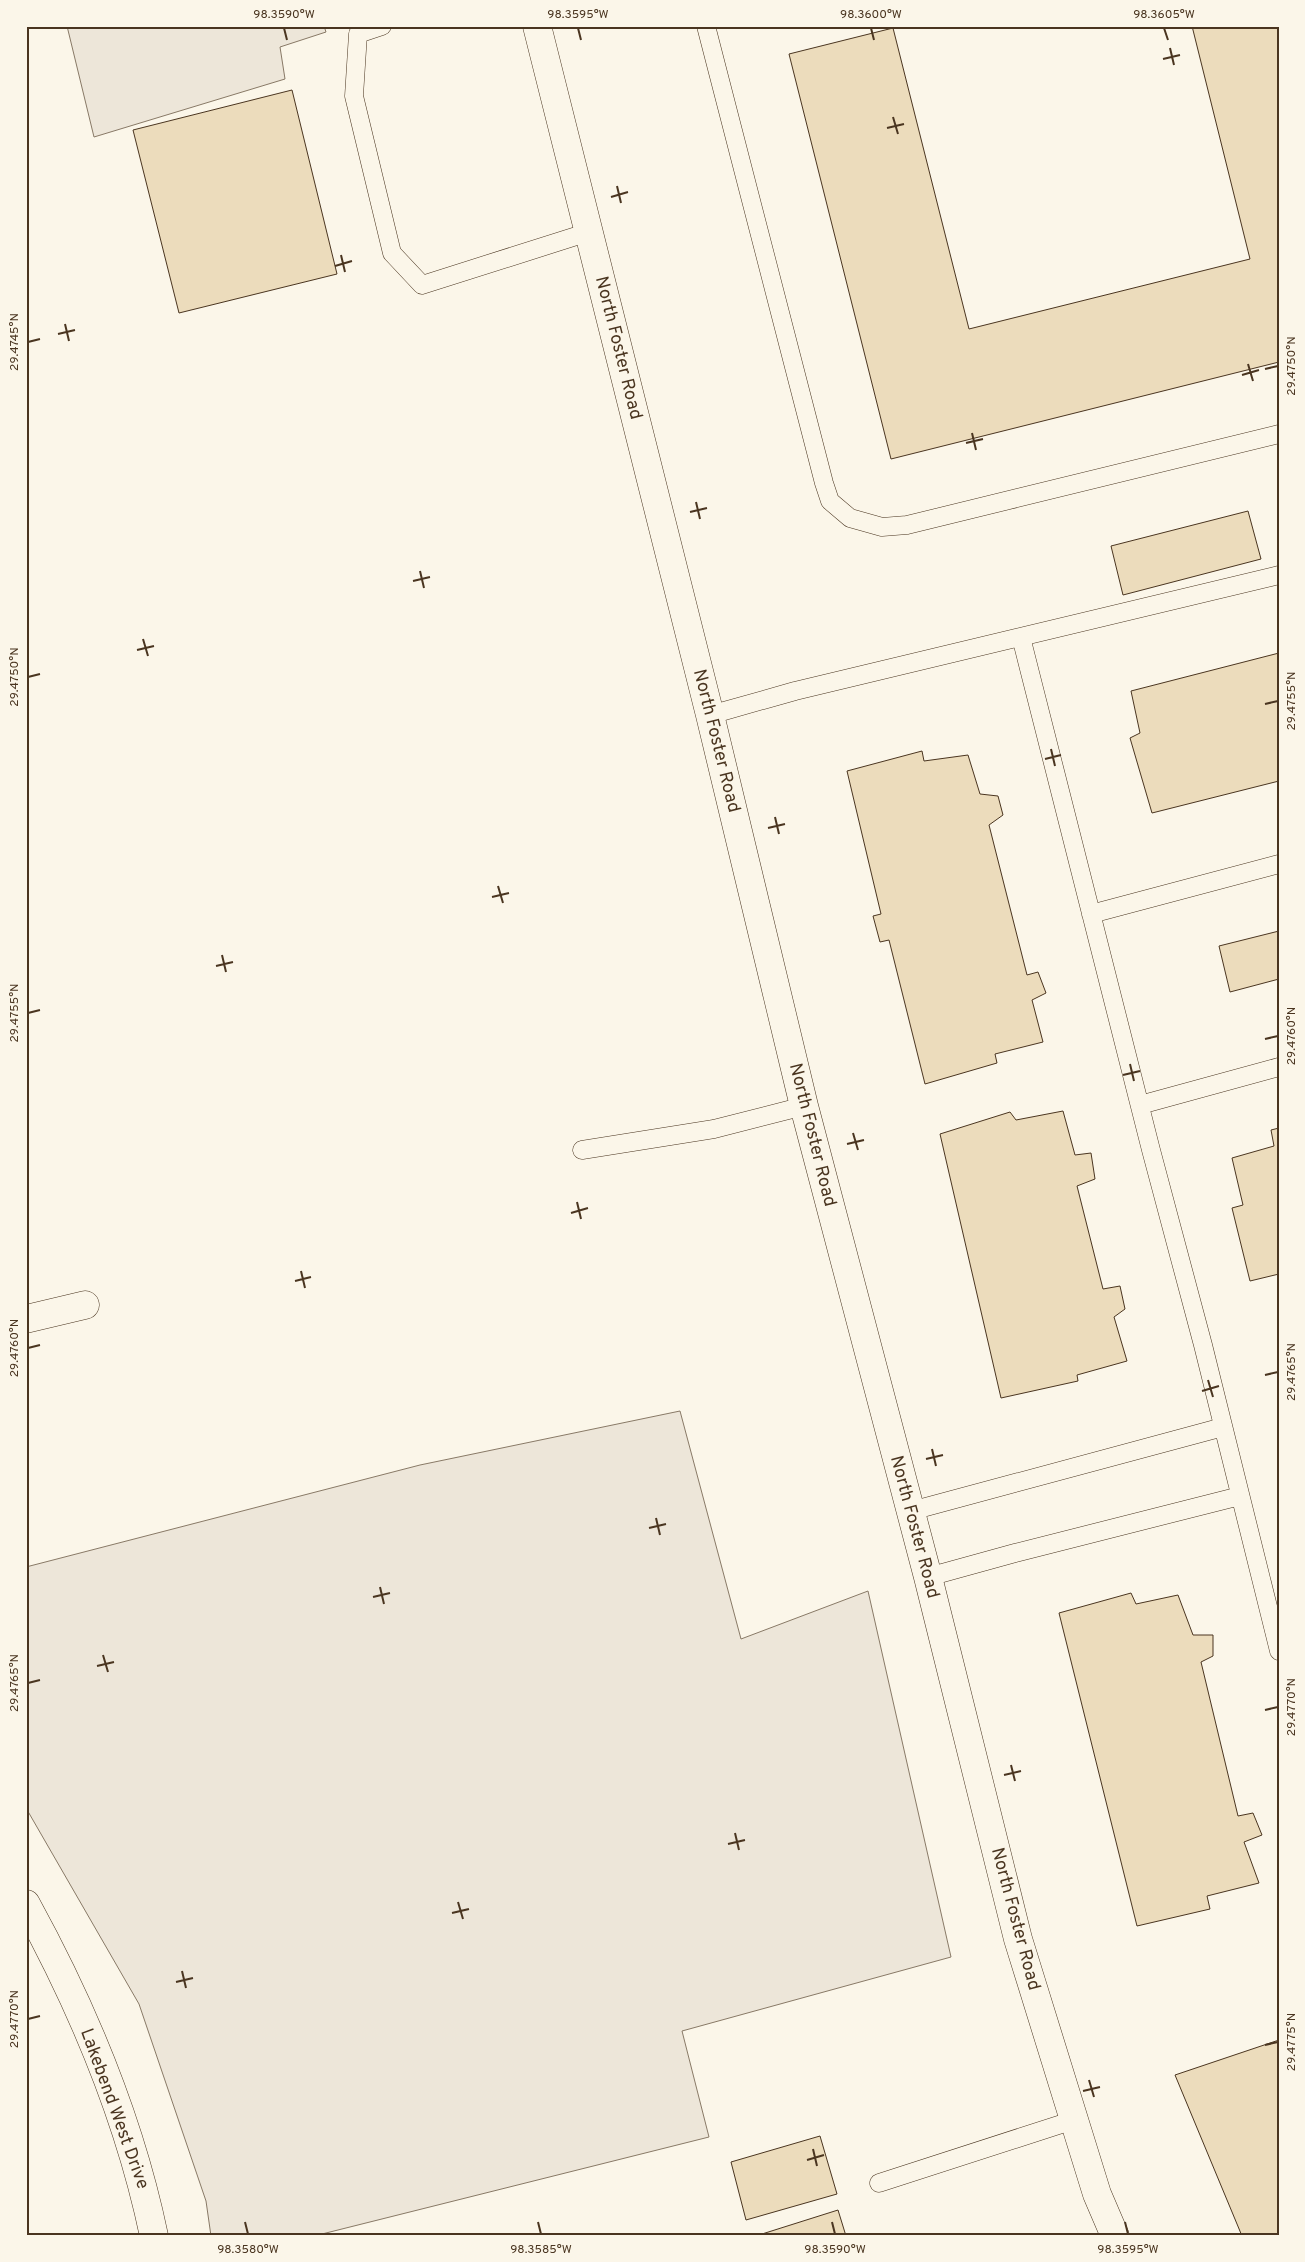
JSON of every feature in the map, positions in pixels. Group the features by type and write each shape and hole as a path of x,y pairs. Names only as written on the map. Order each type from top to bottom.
{"main road":[{"name":"North Foster Road","path":"537,26 710,715 804,1106 928,1577 1018,1939 1097,2194 1114,2236"},
{"path":"26,1319 85,1305"},
{"name":"Lakebend West Drive","path":"26,1904 47,1942 103,2067 146,2198 154,2236"}],"lane":[{"path":"382,26 358,34 354,96 392,253 422,285 589,232"},
{"path":"706,26 824,483 830,501 850,518 882,527 907,525 1279,434"},
{"path":"710,715 795,691 1279,575"},
{"path":"1021,637 1279,1651"},
{"path":"1091,914 1279,864"},
{"path":"1140,1105 1279,1067"},
{"path":"582,1150 714,1129 804,1106"},
{"path":"910,1511 1223,1427"},
{"path":"928,1577 1015,1552 1240,1496"},
{"path":"879,2183 1074,2120"}],"shaded area":[{"path":"67,26 324,26 326,32 280,47 285,79 94,137"},
{"path":"680,1411 741,1639 868,1591 951,1957 682,2031 709,2137 314,2236 211,2236 206,2201 139,2004 26,1808 26,1567 420,1465"}],"building":[{"path":"1192,26 1279,26 1279,362 891,459 789,54 893,28 969,329 1250,259"},
{"path":"292,90 337,274 179,313 133,130"},
{"path":"1248,511 1261,559 1123,595 1111,546"},
{"path":"1279,653 1279,781 1152,813 1130,738 1140,733 1131,691"},
{"path":"922,751 924,761 968,755 980,794 998,796 1003,815 989,825 1027,975 1038,972 1046,993 1032,1000 1043,1042 995,1054 997,1063 925,1084 889,940 880,942 873,916 881,914 847,771"},
{"path":"1279,931 1279,979 1230,992 1219,946"},
{"path":"1063,1111 1075,1155 1091,1153 1095,1179 1077,1186 1103,1289 1120,1286 1125,1309 1114,1317 1127,1361 1077,1375 1078,1381 1001,1398 940,1134 1010,1112 1016,1120"},
{"path":"1279,1128 1279,1274 1250,1281 1232,1208 1243,1205 1232,1158 1274,1146 1271,1130"},
{"path":"1131,1593 1136,1604 1178,1595 1193,1635 1213,1635 1213,1656 1201,1662 1238,1816 1253,1813 1262,1835 1244,1842 1259,1883 1207,1896 1210,1909 1137,1926 1059,1613"},
{"path":"1279,2040 1279,2236 1242,2236 1175,2075"},
{"path":"820,2136 837,2194 746,2220 731,2162"},
{"path":"838,2210 846,2236 763,2236 762,2234"}]}
